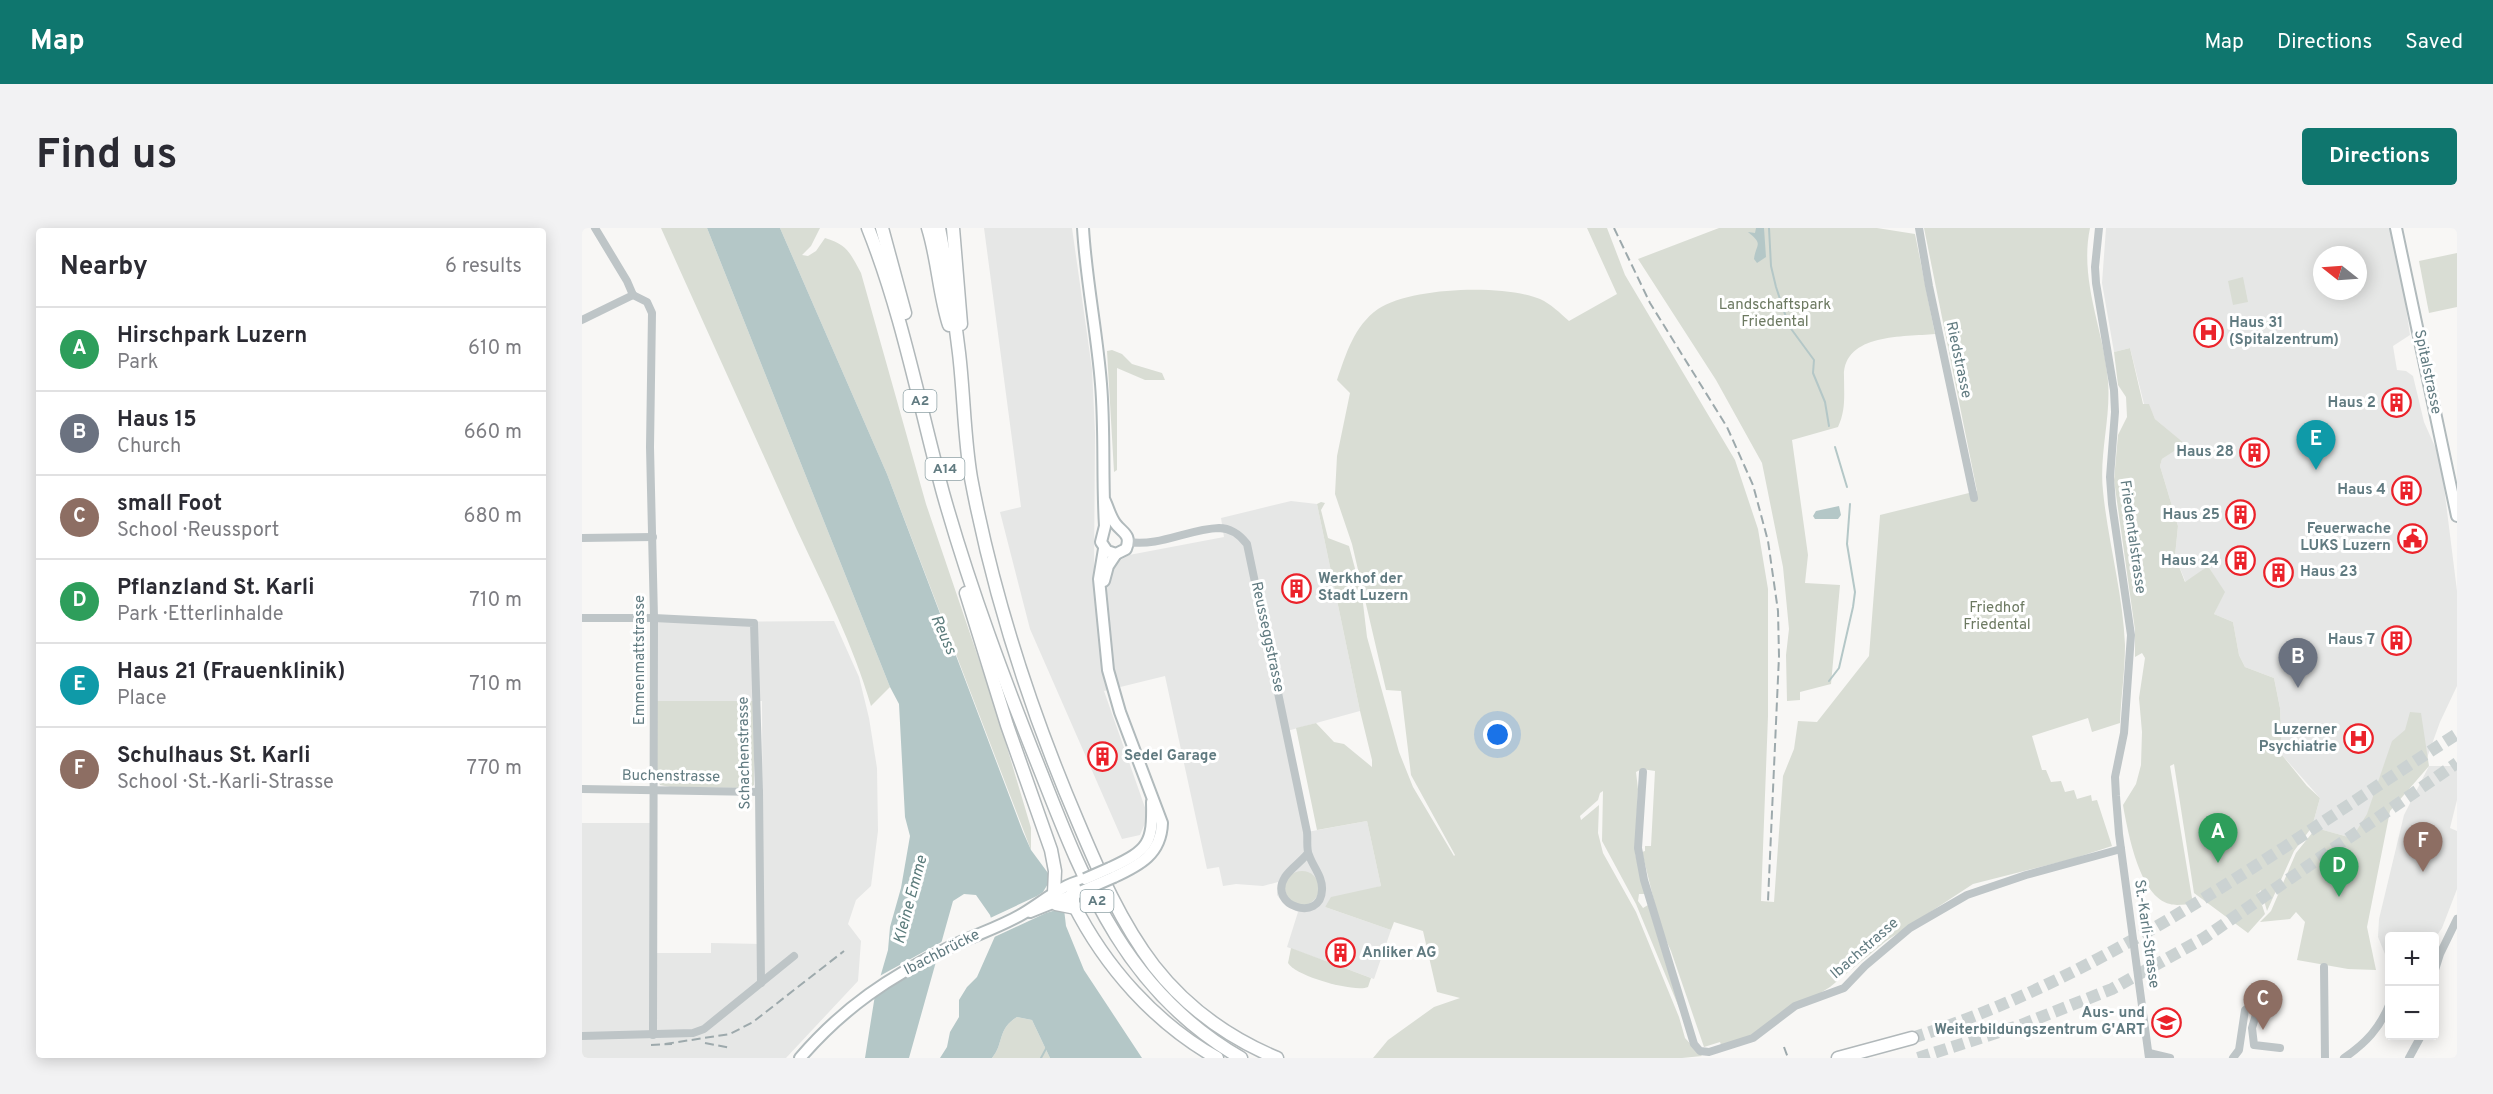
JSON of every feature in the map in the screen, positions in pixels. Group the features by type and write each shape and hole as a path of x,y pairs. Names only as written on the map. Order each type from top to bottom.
{"highway":[{"name":"A2","path":"868,228 897,313 942,490 988,636 1078,862 1120,943 1136,967 1179,1015 1241,1058"},
{"name":"A14","path":"882,228 946,476 1001,652 1013,701"},
{"name":"A2","path":"928,228 935,251 944,311 959,355"},
{"path":"939,228 959,355"},
{"name":"A2","path":"953,228 961,308 959,355 966,445 987,553 1044,736 1091,854 1131,931 1149,958 1170,984 1219,1026 1277,1058"},
{"path":"942,490 949,536 1006,725 1051,850 1055,871 1052,898 1076,908 1112,965 1140,998 1163,1020 1217,1058"},
{"path":"1051,850 1077,888 1076,908"},
{"path":"1838,1058 1912,1038"}],"main road":[{"path":"1083,228 1101,387 1104,499 1104,531 1101,542 1104,549 1116,554"},
{"name":"Spitalstrasse","path":"2397,228 2456,510"},
{"path":"1101,593 1108,566 1116,554 1126,549 1128,542 1126,533 1119,528 1104,499"},
{"path":"1104,531 1112,527 1119,528"},
{"path":"1052,898 1112,872 1147,860 1155,849 1162,823 1113,691 1105,652 1099,575 1104,549"},
{"name":"Ibachbrücke","path":"800,1058 838,1017 863,997 930,957 1052,898"}],"street":[{"name":"Emmenmattstrasse","path":"595,228 633,295 647,302 652,313 650,447 654,618 653,1035"},
{"name":"Riedstrasse","path":"1919,228 1929,288 1974,498"},
{"name":"Friedentalstrasse","path":"2099,228 2095,267 2096,283 2114,390 2115,412 2110,477 2112,504 2131,635 2124,733 2115,777 2121,849"},
{"path":"582,320 633,295"},
{"name":"Reusseggstrasse","path":"1128,542 1146,543 1219,528 1235,532 1247,544 1307,832 1308,853 1321,880 1322,892 1316,904 1302,909 1293,907 1287,902 1282,893 1282,885 1285,878 1308,853"},
{"path":"582,538 653,537"},
{"path":"582,618 654,618"},
{"name":"Schachenstrasse","path":"654,618 754,623 761,983"},
{"name":"Ibachstrasse","path":"1643,772 1638,848 1644,880 1694,1044 1703,1052 1723,1050 1752,1038 1795,1006 1844,988 1865,966 1910,928 1966,895 2026,875 2121,849"},
{"name":"Buchenstrasse","path":"582,789 759,792"},
{"name":"St.-Karli-Strasse","path":"2121,849 2149,1055"},
{"path":"2439,957 2456,921"},
{"path":"582,1036 693,1033 704,1029 794,956"},
{"path":"2324,967 2325,1058"},
{"path":"2233,1058 2239,1050 2244,1010 2251,1006 2257,1011 2252,1028 2254,1045 2280,1048"},
{"path":"2344,1058 2370,1038 2385,1013"},
{"path":"2409,1058 2418,1040"},
{"path":"2149,1055 2170,1058"}],"shaded area":[{"path":"984,228 1072,228 1092,369 1095,433 1094,571 1112,569 1117,562 1129,555 1224,537 1221,518 1291,501 1317,504 1360,711 1287,731 1307,832 1367,821 1381,886 1328,903 1325,907 1391,930 1374,979 1287,947 1298,912 1284,904 1277,895 1278,882 1263,886 1236,884 1223,886 1219,867 1207,869 1165,676 1104,691 1148,816 1140,835 1122,839 1030,629 1000,512 1021,507"},
{"path":"2106,228 2394,228 2410,335 2393,346 2397,370 2406,371 2413,376 2424,422 2436,449 2443,479 2457,591 2457,686 2440,722 2424,766 2352,838 2312,827 2320,798 2282,755 2280,708 2274,678 2245,667 2239,655 2233,622 2214,614 2224,592 2208,566 2186,583 2175,556 2178,526 2160,466 2162,459 2184,444 2155,419 2149,405 2144,404 2130,348 2114,352 2102,283"},
{"path":"834,621 859,677 869,718 877,768 878,831 871,886 856,900 848,924 861,941 858,981 786,1058 582,1058 582,823 656,823 657,953 711,953 711,943 763,944 762,701 656,701 656,622"},
{"path":"2429,766 2457,766 2457,800 2450,828 2457,831 2457,889 2439,932 2385,932 2385,954 2378,937 2379,919 2404,815"}],"green space":[{"path":"661,228 707,228 890,687 871,706 856,660 837,616"},
{"path":"780,228 820,228 811,246 802,255 808,256 816,251 825,238 844,247 861,273 926,504 995,707 1031,828 1031,850 887,474"},
{"name":"Friedhof Friedental","path":"1587,228 1607,228 1625,275 1735,460 1758,529 1768,589 1768,716 1761,901 1774,902 1783,776 1794,749 1798,721 1817,722 1869,656 1880,515 1977,491 1924,228 2090,228 2087,248 2090,286 2108,381 2103,491 2124,626 2120,723 2092,732 2088,718 2032,736 2042,770 2046,770 2051,782 2061,781 2065,792 2074,790 2077,799 2091,795 2092,801 2097,800 2112,846 2072,859 1973,884 1886,941 1830,987 1753,1035 1721,1045 1720,1042 1704,1047 1671,951 1661,929 1642,852 1645,851 1645,846 1651,846 1655,771 1642,769 1636,772 1638,789 1635,853 1645,894 1639,894 1638,901 1643,908 1648,905 1680,1010 1636,904 1602,841 1603,791 1598,800 1580,816 1581,820 1599,805 1598,833 1603,853 1636,912 1679,1017 1685,1038 1702,1056 1682,1058 1373,1058 1388,1040 1434,1007 1460,998 1437,992 1423,931 1394,922 1391,930 1325,907 1331,897 1381,886 1367,821 1317,830 1296,728 1316,723 1334,742 1344,744 1372,767 1317,504 1321,502 1325,503 1321,510 1328,538 1349,546 1362,595 1367,637 1399,752 1413,787 1455,855 1411,775 1401,691 1386,690 1352,544 1335,494 1337,456 1350,393 1337,380 1352,341 1370,316 1378,309 1412,296 1458,290 1524,294 1552,306 1569,321 1617,294"},
{"name":"Landschaftspark Friedental","path":"1719,228 1877,228 1915,234 1935,334 1878,340 1853,352 1846,363 1843,408 1838,427 1792,440 1808,555 1805,583 1840,585 1831,684 1800,692 1800,700 1787,701 1786,655 1789,629 1783,567 1762,463 1716,380 1638,259"},
{"path":"2457,253 2457,307 2429,313 2419,261"},
{"path":"2243,277 2248,302 2233,305 2228,281"},
{"path":"2130,348 2143,404 2149,404 2155,419 2185,444 2162,459 2160,466 2178,526 2175,556 2185,582 2208,566 2225,592 2214,614 2233,622 2239,655 2245,667 2274,678 2280,708 2282,755 2320,798 2312,827 2294,851 2267,911 2261,890 2258,893 2265,914 2248,933 2194,893 2174,764 2170,766 2193,904 2170,904 2160,899 2151,890 2138,864 2126,822 2123,805 2136,784 2141,765 2142,732 2139,698 2145,658 2142,653 2135,657 2135,630 2114,480 2118,435 2127,417 2126,397 2118,385 2114,352"},
{"path":"1112,350 1122,354 1132,364 1162,373 1165,380 1145,380 1117,368 1117,470 1114,472 1107,351"},
{"path":"656,701 755,701 754,785 749,788 660,785 656,776"},
{"path":"2410,712 2421,713 2429,766 2390,811 2367,927 2376,970 2348,969 2297,960 2305,922 2296,912 2290,919 2260,922 2271,911 2296,853 2316,828 2352,838 2367,814 2392,741 2405,730"},
{"path":"1302,871 1314,876 1319,888 1314,900 1302,905 1290,900 1285,888 1290,876"},
{"path":"1291,948 1371,978 1368,987 1351,988 1302,973 1288,963"},
{"path":"1017,1017 1032,1020 1050,1058 992,1058 1006,1026"}],"water":[{"path":"707,228 780,228 887,474 1023,832 1031,850 1062,892 1066,926 1084,970 1142,1058 1050,1058 1032,1020 1017,1017 1006,1026 992,1058 940,1058 947,1047 950,1032 959,1017 959,1000 977,977 996,934 990,915 976,895 964,894 953,901 909,1058 865,1058 875,995 888,950 890,927 901,888 910,836 905,817 899,704 890,687"},
{"path":"1756,228 1764,228 1766,257 1757,263 1754,259 1758,244 1748,232 1755,233"},
{"path":"1839,506 1841,515 1838,519 1815,519 1813,516 1816,511"}],"pier":[{"path":"1049,882 1056,910 990,939 993,934 988,919 1037,896 1043,892"},
{"path":"945,940 940,958 882,992 872,994 876,978"}],"waterway":[{"path":"1769,228 1771,266 1776,287 1789,326 1814,360 1813,373 1825,402 1829,426"},
{"path":"1835,447 1847,487"},
{"path":"1829,681 1839,668 1855,592 1847,544 1850,504"},
{"path":"1041,1058 1048,1045"}],"tunnel":[{"path":"1912,1038 1986,1011 2057,980 2126,944 2260,863 2457,734"},
{"path":"1918,1058 2021,1025 2112,989 2204,938 2457,763"}],"railway":[{"path":"1614,228 1650,303 1727,427 1753,485 1768,541 1778,611 1779,656 1768,901"},
{"path":"665,1044 730,1034 753,1022 844,951"},
{"path":"705,1043 731,1048"},
{"path":"651,1045 672,1044"},
{"path":"1784,1047 1788,1058"}],"place":[{"name":"Haus 31 (Spitalzentrum)","path":"2208,332"},
{"name":"Haus 2","path":"2397,403"},
{"name":"Haus 28","path":"2255,452"},
{"name":"Haus 21 (Frauenklinik)","path":"2316,470"},
{"name":"Haus 4","path":"2407,490"},
{"name":"Haus 25","path":"2241,515"},
{"name":"Feuerwache LUKS Luzern","path":"2412,538"},
{"name":"Haus 24","path":"2240,561"},
{"name":"Haus 23","path":"2279,572"},
{"name":"Werkhof der Stadt Luzern","path":"1297,588"},
{"name":"Haus 7","path":"2396,640"},
{"name":"Haus 15","path":"2298,688"},
{"name":"Luzerner Psychiatrie","path":"2358,739"},
{"name":"Sedel Garage","path":"1103,756"},
{"name":"Hirschpark Luzern","path":"2218,863"},
{"name":"Schulhaus St. Karli","path":"2423,872"},
{"name":"Pflanzland St. Karli","path":"2339,897"},
{"name":"Anliker AG","path":"1341,953"},
{"name":"Aus- und Weiterbildungszentrum G'ART","path":"2166,1022"},
{"name":"small Foot","path":"2263,1030"}],"water label":[{"name":"Reuss","path":"943,635"},
{"name":"Kleine Emme","path":"911,900"}]}
